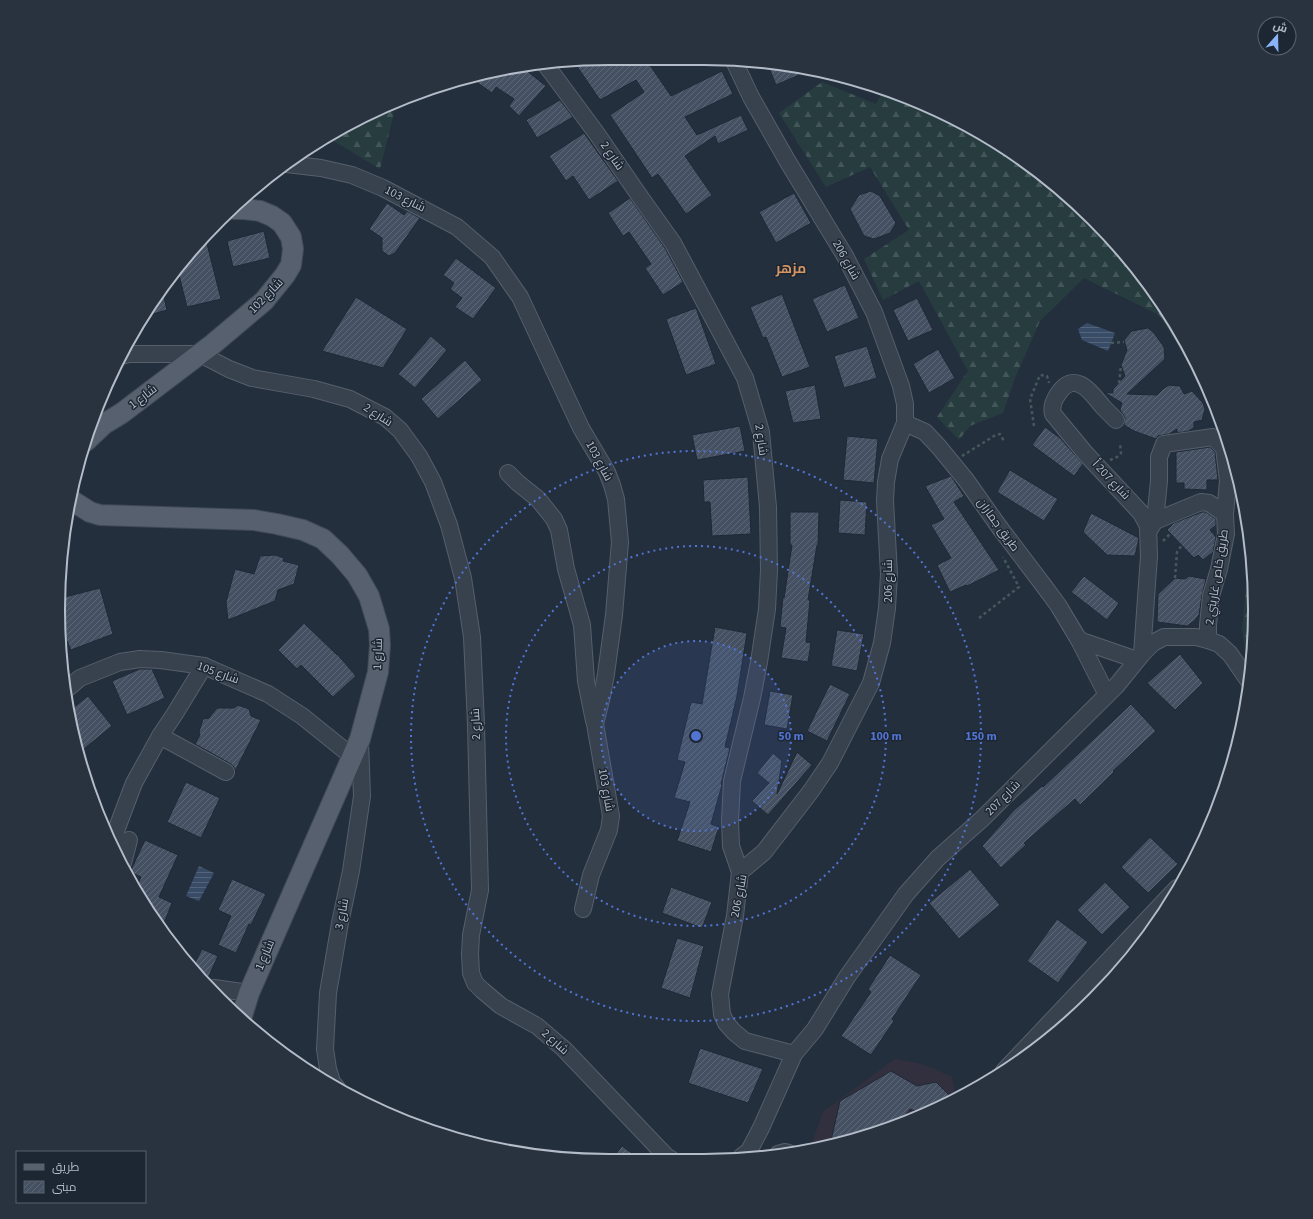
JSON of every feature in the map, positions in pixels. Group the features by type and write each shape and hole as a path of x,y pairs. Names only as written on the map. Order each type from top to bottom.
{"main road":[{"name":"شارع 102","path":"200,354 264,301 281,282 291,265 293,249 291,237 282,223 272,216 260,211 241,208"},
{"name":"شارع 1","path":"94,433 104,424 122,413 200,354"},
{"name":"شارع 1","path":"75,503 90,512 100,515 254,520 303,530 323,539 340,555 357,575 369,596 379,630 380,645 378,672 360,739 296,883 249,993 243,1013"}],"street":[{"name":"شارع 206","path":"736,66 751,97 788,162 845,256 874,312 901,386 905,404 905,423 890,458 886,482 886,530 890,574 888,608 882,643 871,683 830,763 815,786 764,852 740,872 735,916 720,994 722,1014 726,1023 734,1032 745,1040 794,1054"},
{"name":"شارع 2","path":"549,69 598,134 673,243 745,378 761,432 768,507 769,570 767,609 759,662 732,781 730,821 731,846 740,872"},
{"name":"شارع 103","path":"296,165 321,168 352,175 383,188 457,227 492,257 520,298 581,428 612,485 616,499 620,542 614,615 606,674 602,696 594,724 611,816 609,830 591,875 582,909"},
{"path":"129,354 200,354"},
{"name":"شارع 2","path":"200,354 229,369 252,378 314,389 350,399 385,417 400,430 419,456 433,482 449,525 463,578 472,637 476,724 480,890 471,936 470,954 471,972 473,978 475,983 501,1006 537,1026 564,1049 664,1154"},
{"path":"1056,397 1061,390 1069,384 1075,382 1092,392 1116,420"},
{"name":"شارع 207 أ","path":"1056,397 1052,407 1053,414 1152,526 1139,657"},
{"name":"طريق جماران","path":"905,423 925,432 952,463 1044,586 1058,605 1079,640 1107,695"},
{"name":"طريق خاص غاريني 2","path":"1152,526 1159,481 1159,457 1164,444 1213,437 1223,447"},
{"name":"طريق خاص غاريني 2","path":"1208,640 1211,596 1219,569 1226,534 1225,514 1228,481 1225,454"},
{"path":"508,473 538,499 554,519 559,530 566,569 582,625 586,681 594,724"},
{"name":"طريق خاص غاريني 2","path":"1152,526 1201,502 1209,503 1225,514"},
{"name":"شارع 207","path":"794,1054 815,1029 847,977 906,894 938,858 982,819 1117,685 1139,657 1152,644 1164,637 1196,637 1208,640 1218,644 1230,654 1244,674"},
{"path":"1079,640 1139,657"},
{"name":"شارع 105","path":"71,686 80,678 120,662 140,659 161,660 204,666 268,694 302,716 352,757"},
{"path":"115,837 134,782 160,736 204,666"},
{"path":"160,736 226,772"},
{"name":"شارع 3","path":"330,1077 325,1049 328,993 351,871 362,796 360,739"},
{"path":"125,857 129,840"},
{"path":"1027,1047 1159,907"},
{"path":"218,989 249,993"},
{"path":"748,1152 761,1128 794,1054"}],"path":[{"path":"1111,343 1124,342"},
{"path":"1119,383 1121,365"},
{"path":"1034,426 1030,399 1040,375 1047,376 1056,397"},
{"path":"952,463 994,436 1000,434 1004,441"},
{"path":"1096,464 1102,460 1111,460 1117,457 1121,453 1120,443"},
{"path":"1176,578 1177,552 1182,545"},
{"path":"979,618 1019,587 1002,555"}],"shaded area":[{"path":"895,1059 922,1064 952,1077 954,1093 944,1098 912,1113 879,1125 812,1144 823,1112"}],"green space":[{"path":"822,82 876,104 881,95 912,106 976,138 1035,178 1063,200 1089,224 1113,250 1135,278 1156,307 1186,358 1159,315 1084,278 1040,321 1015,378 1003,413 970,426 959,440 937,417 968,371 919,281 883,300 864,259 909,230 870,167 826,187 779,113"},
{"path":"390,111 394,113 380,169 333,140"},
{"path":"1247,577 1248,610 1246,652 1242,628"}],"water":[{"path":"1087,323 1115,333 1108,351 1082,340 1078,329"},
{"path":"199,866 214,873 199,901 186,896"}],"building":[{"path":"650,65 671,96 722,71 733,94 685,117 697,135 741,115 748,130 718,144 715,136 685,156 712,195 686,214 658,174 652,178 610,115 644,92 636,80 600,100 577,66"},
{"path":"770,69 802,74 776,85"},
{"path":"528,71 546,86 519,116 509,106 514,99 496,87 492,93 476,82 503,75"},
{"path":"560,100 573,117 537,138 526,120"},
{"path":"584,133 618,181 589,200 573,176 566,181 549,156"},
{"path":"871,191 880,196 896,223 890,233 874,239 864,236 850,209 859,195"},
{"path":"794,193 811,223 776,243 759,212"},
{"path":"630,198 665,248 683,282 663,295 645,268 651,264 629,232 623,236 608,213"},
{"path":"387,203 404,215 407,211 420,218 395,253 389,256 382,251 382,238 369,229"},
{"path":"264,231 270,258 233,267 227,241"},
{"path":"207,243 221,299 187,307 179,276"},
{"path":"456,258 496,288 473,319 455,307 462,298 450,289 454,283 443,275"},
{"path":"845,285 859,318 827,332 812,299"},
{"path":"782,294 810,367 782,377 766,337 763,338 750,307"},
{"path":"164,297 167,310 153,314"},
{"path":"356,297 407,329 383,368 322,351"},
{"path":"917,298 933,330 908,341 893,310"},
{"path":"696,308 716,364 686,375 666,319"},
{"path":"1148,328 1154,333 1164,347 1165,359 1127,394 1157,395 1169,385 1180,386 1184,394 1192,391 1203,403 1205,409 1202,420 1194,422 1194,427 1189,431 1177,433 1177,429 1169,434 1158,436 1156,439 1134,431 1124,425 1125,417 1120,410 1122,403 1104,392 1113,393 1113,389 1125,376 1121,365 1127,350 1124,340 1132,331"},
{"path":"431,336 447,350 415,388 398,374"},
{"path":"867,346 877,378 844,388 834,356"},
{"path":"938,349 955,378 929,393 913,364"},
{"path":"465,360 482,380 438,419 421,399"},
{"path":"815,385 821,419 793,423 785,391"},
{"path":"740,426 745,451 697,460 692,435"},
{"path":"1045,427 1060,438 1083,464 1074,476 1032,445"},
{"path":"847,436 878,439 874,483 843,480"},
{"path":"1210,447 1215,452 1218,480 1207,480 1207,490 1184,489 1184,483 1176,483 1176,452"},
{"path":"1010,470 1058,499 1044,521 997,492"},
{"path":"951,476 964,496 954,502 999,570 967,586 966,585 950,592 937,565 951,558 931,525 944,519 925,486"},
{"path":"748,477 751,534 712,536 710,502 704,502 703,480"},
{"path":"840,500 867,502 865,535 838,533"},
{"path":"790,512 819,512 818,545 808,600 810,600 806,642 811,643 808,662 781,658 786,628 780,627 783,597 784,598 792,545 790,545"},
{"path":"1202,512 1206,512 1216,519 1216,525 1210,530 1216,537 1213,552 1203,560 1198,555 1194,558 1167,530 1174,523"},
{"path":"1091,513 1139,538 1135,556 1107,555 1083,532"},
{"path":"275,555 284,558 283,561 299,565 294,584 278,590 275,601 228,620 226,602 235,569 254,574 260,556"},
{"path":"1084,576 1119,603 1107,620 1071,592"},
{"path":"1189,576 1206,579 1199,615 1187,626 1157,622 1158,594 1175,578 1185,579"},
{"path":"100,588 113,634 71,650 66,638 65,597"},
{"path":"304,623 337,654 356,676 333,697 301,665 297,669 278,650"},
{"path":"715,627 747,633 737,696 725,747 730,748 722,785 711,824 719,827 711,852 677,841 690,802 674,798 685,762 677,760 691,702 702,704"},
{"path":"837,630 864,634 857,671 831,666"},
{"path":"1180,654 1203,683 1175,710 1147,683"},
{"path":"140,669 152,669 165,698 127,715 112,681"},
{"path":"830,684 850,694 827,741 807,731"},
{"path":"770,691 793,695 787,729 764,725"},
{"path":"88,696 112,726 84,749 75,716 74,707"},
{"path":"1131,704 1156,731 1113,771 1114,772 1080,805 1075,799 1024,843 1026,845 1001,868 982,846 1014,810 1042,786 1043,787"},
{"path":"238,705 249,709 251,716 261,720 235,771 231,764 195,744 200,735 199,732 203,719 209,718 217,708 234,708"},
{"path":"797,752 812,765 768,815 752,801 769,783 757,773 773,753 782,761 777,794"},
{"path":"186,782 220,798 201,838 167,822"},
{"path":"1150,837 1178,864 1148,893 1121,867"},
{"path":"145,840 178,855 159,897 172,903 164,922 138,883 141,877 134,874 131,869"},
{"path":"970,869 1000,905 959,939 929,903"},
{"path":"232,879 266,894 251,925 249,924 236,953 218,945 231,916 218,910"},
{"path":"1105,882 1130,907 1102,935 1077,910"},
{"path":"671,887 712,902 702,928 662,913"},
{"path":"1057,919 1088,942 1058,983 1027,961"},
{"path":"677,938 704,946 690,998 661,988"},
{"path":"202,949 218,956 208,978 195,963"},
{"path":"890,955 921,975 892,1019 894,1021 871,1055 841,1036 871,992 868,989"},
{"path":"700,1048 763,1069 748,1103 688,1083"},
{"path":"891,1071 917,1086 936,1082 949,1095 916,1111 910,1109 905,1115 879,1125 832,1138 840,1101"},
{"path":"622,1146 633,1154 616,1154"}],"district":[{"name":"مزهر","path":"791,269"}]}
